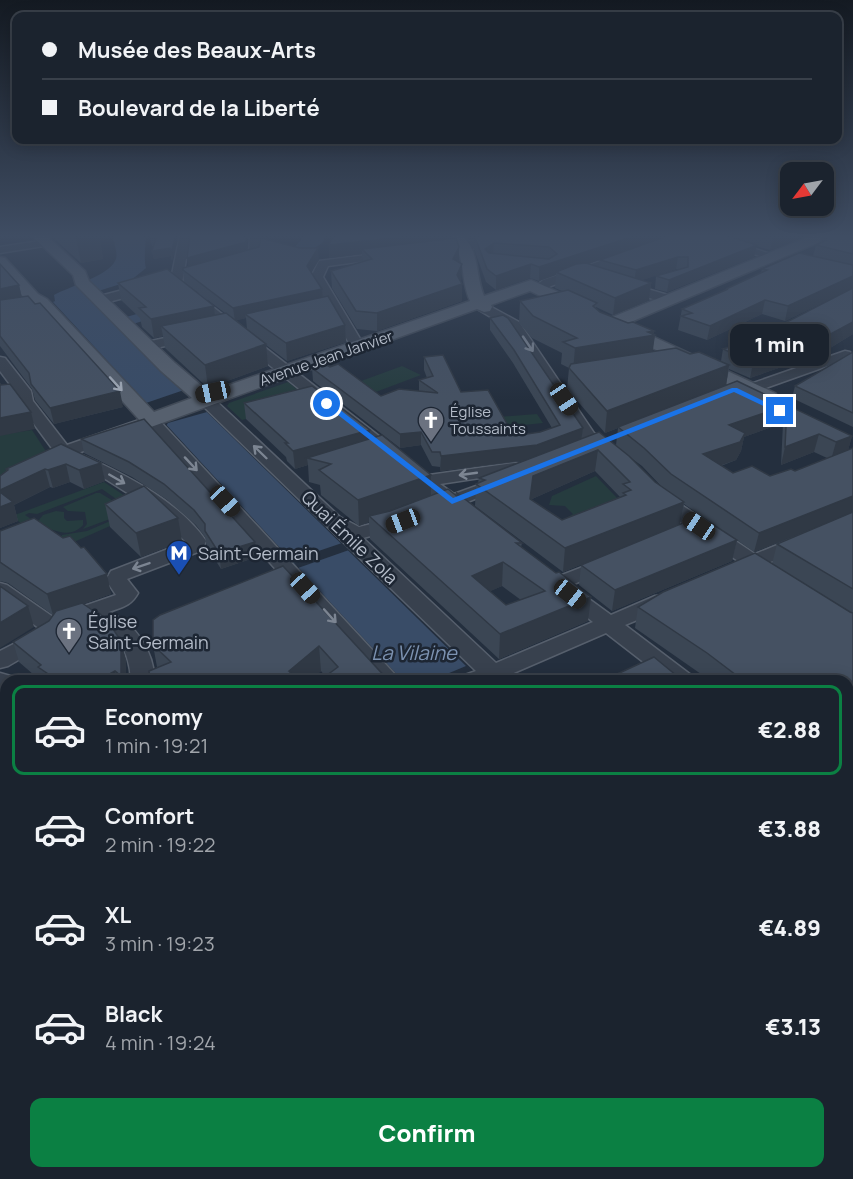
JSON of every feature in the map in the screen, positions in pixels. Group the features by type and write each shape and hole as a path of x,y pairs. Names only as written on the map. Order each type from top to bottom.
{"main road":[{"path":"26,290 41,302 151,416"},
{"path":"482,290 486,300"},
{"name":"Avenue Jean Janvier","path":"151,416 286,372 486,300 525,290"},
{"path":"548,290 609,326 689,361 739,390 784,409"},
{"path":"609,326 693,290"},
{"path":"92,291 200,399"}],"street":[{"path":"92,291 98,290"},
{"path":"184,290 476,520"},
{"path":"325,290 358,347"},
{"path":"639,290 670,300"},
{"path":"486,300 514,325 588,436 627,466"},
{"path":"19,306 41,302"},
{"path":"316,309 334,305"},
{"path":"147,346 250,324"},
{"path":"348,331 364,337 383,338"},
{"path":"739,390 844,356"},
{"path":"0,361 23,391 25,400 54,442 65,453 114,476 158,504 196,541 195,546 121,573 116,580 126,591 126,596 120,601 48,624"},
{"path":"0,376 13,393 25,400"},
{"path":"552,381 572,378"},
{"name":"Quai Émile Zola","path":"200,399 340,528 486,675"},
{"path":"0,484 151,416 384,675"},
{"path":"577,452 615,437"},
{"path":"365,456 386,450"},
{"path":"340,528 356,534 383,528 452,502 536,466 425,481"},
{"path":"288,479 310,472"},
{"path":"647,485 689,530 752,562 788,585"},
{"path":"731,571 853,520"},
{"path":"556,584 619,558"},
{"path":"538,570 675,675"},
{"path":"0,589 48,624 50,628 6,675"},
{"path":"496,675 679,594"},
{"path":"88,613 103,617 130,638 142,664 142,675"}],"green space":[{"path":"402,366 421,375 373,393 353,384"},
{"path":"288,382 313,402 242,420 227,406 229,403"},
{"path":"537,414 543,423 504,427 498,417"},
{"path":"32,430 47,453 0,475 0,435"},
{"path":"596,476 618,499 560,543 562,521 572,518 568,517 573,514 565,506 549,505 552,496"},
{"path":"104,482 146,510 56,550 62,535 87,531 115,519 119,501 102,489 37,514 29,513 25,515 31,519 23,525 12,516"},
{"path":"96,493 115,502 110,519 83,529 87,524 85,512 68,511 63,507"},
{"path":"56,511 64,512 64,518 67,521 83,520 83,525 67,533 55,531 39,523 43,515"}],"water":[{"name":"La Vilaine","path":"65,290 101,290 92,293 113,321 187,299 203,290 229,290 213,298 121,328 466,666 444,675 397,675 53,302 55,301 54,295"}],"pier":[{"path":"184,390 207,412 168,423 166,426 146,403"},
{"path":"342,543 349,550 298,568 292,560"}],"building":[{"path":"126,290 194,290 214,306 151,319 139,308 146,307"},
{"path":"209,290 317,290 233,308"},
{"path":"343,290 444,290 377,313 356,311"},
{"path":"568,290 597,303 593,306 600,312 628,323 633,322 654,331 648,332 655,335 575,348 563,342 577,338 533,316 520,301"},
{"path":"597,290 634,290 615,298"},
{"path":"726,290 823,290 788,306 765,300 710,326 681,316 692,313 682,309"},
{"path":"853,290 853,322 825,337 753,363 723,349 750,341"},
{"path":"28,296 35,304 40,303 120,391 50,408 31,384 29,373 0,336 0,300"},
{"path":"328,296 345,325 286,343 245,314"},
{"path":"226,313 266,344 205,365 161,326"},
{"path":"503,315 508,318 583,428 537,445 441,456 440,452 432,452 421,432 400,434 312,368 324,364 330,367 338,364 381,396 399,389 438,393 419,380 433,376 424,357 443,355 461,392 488,390 514,436 540,432 560,425 514,350 490,318"},
{"path":"676,348 690,354 699,352 729,365 607,411 569,368 571,364"},
{"path":"853,352 853,413 795,386"},
{"path":"737,381 852,436 836,442 819,434 785,447 787,405 729,425 745,433 740,442 703,454 733,473 752,466 770,476 791,469 795,471 853,448 853,496 759,533 671,474 618,427"},
{"path":"0,383 1,385 10,384 31,412 0,418"},
{"path":"312,386 370,430 293,451 285,443 288,443 244,403"},
{"path":"144,419 255,542 219,553 205,531 205,524 194,510 164,484 129,462 81,439"},
{"path":"599,432 629,456 655,482 684,502 565,548 476,484 485,480 479,478","holes":["598,450 630,482 623,484 631,490 623,493 626,495 562,520 530,499 533,476"]},
{"path":"382,435 431,475 358,500 319,470 331,464 307,458"},
{"path":"61,444 101,463 79,470 66,464 45,469 0,490 0,476 8,470 6,469"},
{"path":"144,486 178,518 136,533 105,504"},
{"path":"448,489 459,498 457,493 522,543 516,543 591,597 500,634 369,516 390,511","holes":["503,562 545,591 506,605 472,576"]},
{"path":"0,492 13,502 0,507"},
{"path":"853,512 853,589 777,544"},
{"path":"700,516 737,540 615,590 581,565"},
{"path":"34,518 63,538 70,536 81,548 84,547 107,574 47,594 0,562 0,531"},
{"path":"755,553 853,613 853,675 736,675 638,607 663,592"},
{"path":"283,566 383,675 327,675 338,667 319,646 289,671 291,672 287,675 149,675 149,671 171,662 153,645 153,620 160,615"},
{"path":"0,586 28,606 0,623"},
{"name":"Église Saint-Germain","path":"82,603 95,612 97,611 115,628 113,629 121,641 121,675 115,671 108,675 50,675 38,667 41,665 13,642 49,621 56,611"},
{"path":"654,657 676,675 615,675"}],"place":[{"name":"Église Toussaints","path":"431,443"},
{"name":"Saint-Germain","path":"179,576"},
{"name":"Église Saint-Germain","path":"69,654"}],"route":[{"path":"327,404 452,502 735,389 780,411"}]}
